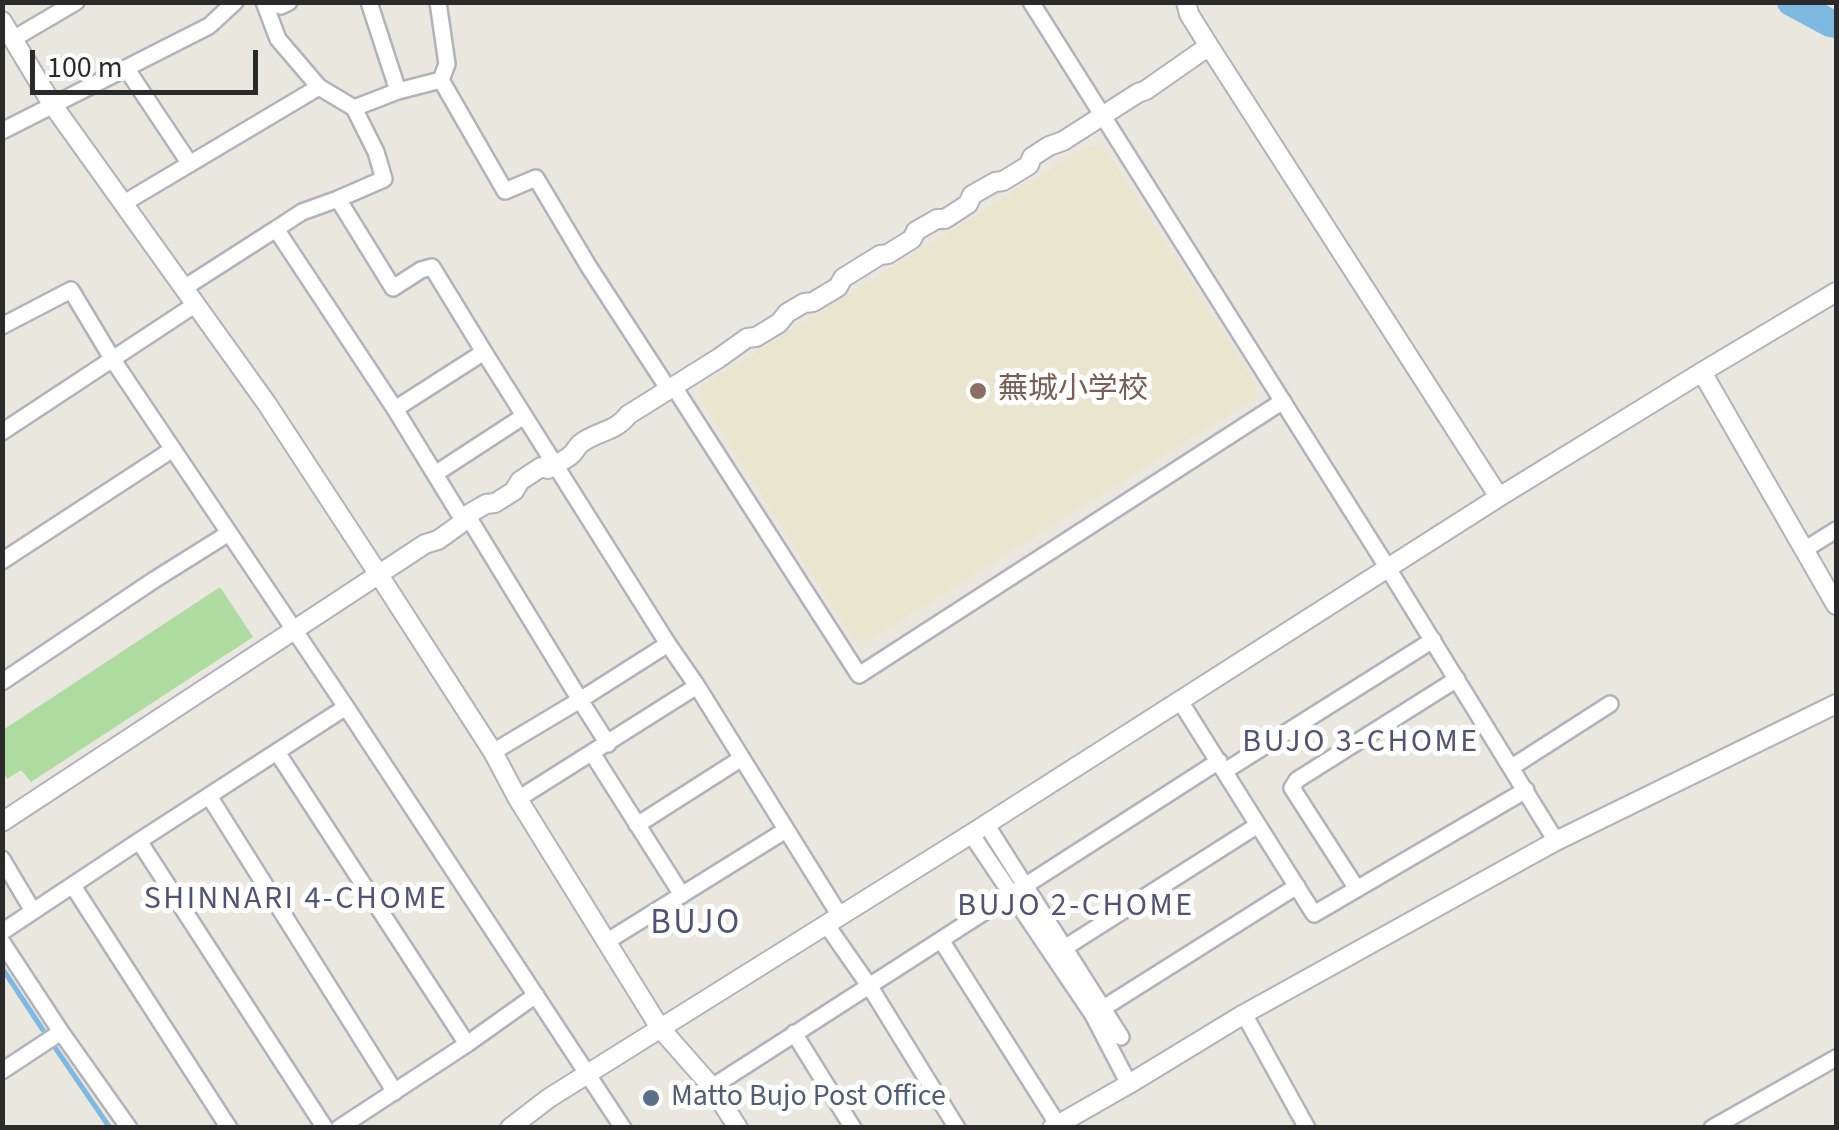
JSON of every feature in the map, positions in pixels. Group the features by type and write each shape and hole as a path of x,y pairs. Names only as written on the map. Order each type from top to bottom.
{"street":[{"path":"14,39 76,2"},
{"path":"2,131 209,26 235,2"},
{"path":"265,2 281,6 289,2"},
{"path":"184,288 302,212 384,179 376,152 354,108 319,87 278,39 265,2"},
{"path":"369,2 398,91"},
{"path":"438,2 447,64 441,80"},
{"path":"1031,2 1556,842"},
{"path":"1186,2 1189,14 1499,497"},
{"path":"2,21 52,104 267,404 379,574 493,752 660,1028 712,1087 738,1128"},
{"path":"2,822 425,544 438,540 486,504 514,492 520,482 541,467 548,469 572,455 598,433 624,421 737,344 779,323 787,313 838,287 843,278 912,239 916,231 936,219 968,204 972,195 1029,165 1032,157 1102,117 1210,46"},
{"path":"126,68 190,164"},
{"path":"354,108 441,80"},
{"path":"441,80 506,191 536,178 589,267 859,675 1283,401"},
{"path":"124,204 319,87"},
{"path":"338,200 394,288 432,267 786,830 870,988 958,1128"},
{"path":"276,230 608,744"},
{"path":"5,319 71,290 113,360 623,1128"},
{"path":"510,1128 549,1098 1499,497 1836,292"},
{"path":"2,432 196,304"},
{"path":"395,409 484,352"},
{"path":"1702,372 1836,605"},
{"path":"435,474 524,416"},
{"path":"2,561 174,450"},
{"path":"1812,545 1836,530"},
{"path":"2,682 229,533"},
{"path":"712,1087 941,940 1432,640"},
{"path":"493,752 668,644"},
{"path":"1357,888 1292,788 1297,780 1457,678"},
{"path":"518,799 697,686"},
{"path":"1180,700 1314,914 1526,790"},
{"path":"1512,767 1610,704"},
{"path":"941,940 1057,1126 1244,1014 1556,842 1836,704"},
{"path":"2,932 346,706"},
{"path":"277,752 467,1044"},
{"path":"592,753 682,895"},
{"path":"638,825 742,758"},
{"path":"209,796 395,1092"},
{"path":"1059,951 1258,825"},
{"path":"979,829 1099,1011 1121,1036"},
{"path":"606,942 786,830"},
{"path":"139,840 326,1128"},
{"path":"2,859 34,910"},
{"path":"73,886 229,1128"},
{"path":"1099,1011 1297,886"},
{"path":"2,942 129,1128"},
{"path":"339,1128 365,1121 395,1092 536,995"},
{"path":"1099,1011 1130,1084"},
{"path":"1244,1014 1307,1128"},
{"path":"2,1071 61,1032"},
{"path":"794,1032 853,1128"},
{"path":"1712,1128 1836,1058"}],"shaded area":[{"name":"蕪城小学校","path":"1102,144 1257,385 1255,398 867,642 854,640 699,397 701,386 1087,146"}],"green space":[{"path":"220,587 253,637 31,782 21,770 7,779 3,772 3,730"}],"waterway":[{"path":"1791,2 1836,24"},
{"path":"2,968 43,1030"},
{"path":"56,1049 110,1128"}],"place":[{"name":"蕪城小学校","path":"978,391"},
{"name":"Matto Bujo Post Office","path":"651,1098"}],"district":[{"name":"BUJO 3-CHOME","path":"1361,744"},
{"name":"SHINNARI 4-CHOME","path":"296,901"},
{"name":"BUJO 2-CHOME","path":"1076,908"},
{"name":"BUJO","path":"696,925"}]}
